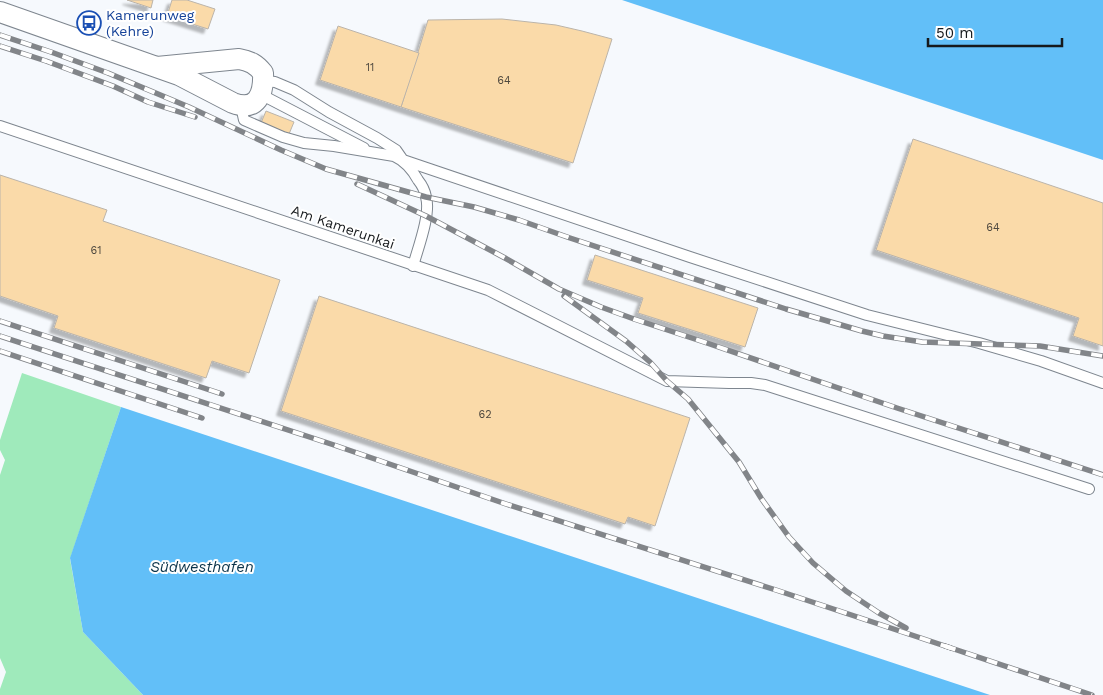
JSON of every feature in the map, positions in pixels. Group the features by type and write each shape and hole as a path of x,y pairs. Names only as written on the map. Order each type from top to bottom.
{"street":[{"path":"0,12 179,75 241,106 251,104 258,99 262,87 263,73 258,66 250,61 239,59 157,67"}],"lane":[{"path":"374,153 274,102 262,87 275,82 294,90 396,150 414,171 426,197 427,206 413,266"},
{"path":"241,106 244,120 283,137 304,143 394,156 867,315 1014,353 1103,383"},
{"name":"Am Kamerunkai","path":"0,126 488,290 667,381 765,385 1089,489"}],"green space":[{"path":"22,373 121,407 70,559 83,632 143,695 0,695 0,689 6,672 0,658 0,475 5,460 0,450 0,440"}],"water":[{"path":"622,0 1103,0 1103,160"},
{"name":"Südwesthafen","path":"121,407 990,695 143,695 83,632 70,558"}],"building":[{"path":"127,0 153,0 151,8"},
{"path":"172,0 187,0 215,9 208,29 167,16"},
{"path":"502,19 556,25 612,39 573,163 401,107 428,20"},
{"path":"338,26 419,53 401,107 320,80"},
{"path":"266,111 294,122 289,134 261,123"},
{"path":"913,139 1103,203 1103,346 1073,336 1079,318 876,250"},
{"path":"0,175 107,210 103,221 280,280 249,373 212,361 206,378 54,328 58,316 0,296"},
{"path":"595,255 758,308 745,347 638,313 643,298 587,280"},
{"path":"319,296 690,418 655,526 628,517 625,524 281,411"}],"railway":[{"path":"0,35 108,73 189,107 326,169 426,197 474,207 519,220 786,309 862,331 922,342 1040,346 1103,356"},
{"path":"0,46 113,86 148,102 195,117"},
{"path":"357,184 426,216 559,289 601,307 897,408 1103,475"},
{"path":"564,296 626,341 688,399 739,462 761,498 789,537 813,563 846,591 906,628"},
{"path":"0,321 222,394"},
{"path":"0,336 334,445 506,504 951,648"},
{"path":"0,351 202,418"},
{"path":"945,646 1092,695"}],"place":[{"name":"Kamerunweg (Kehre)","path":"89,23"}]}
